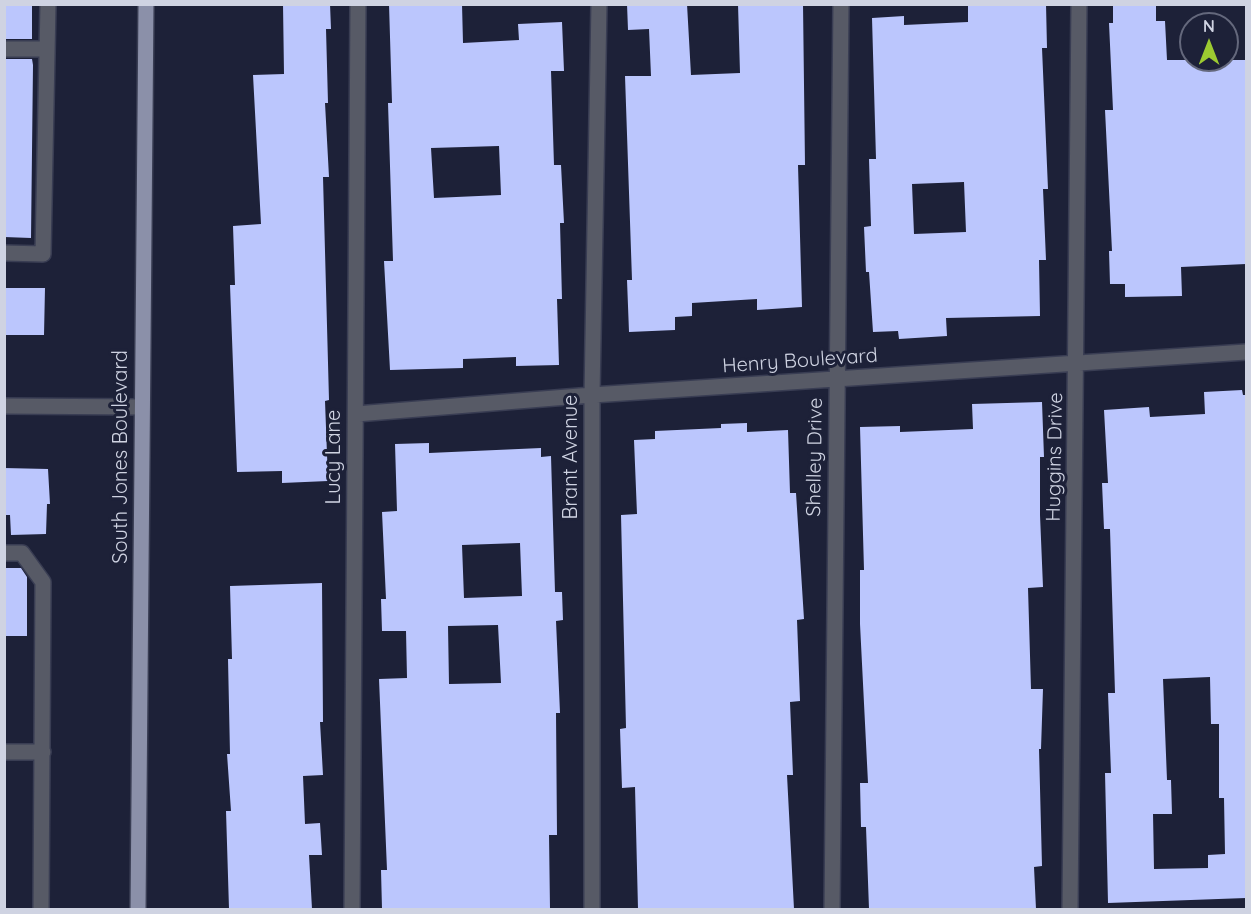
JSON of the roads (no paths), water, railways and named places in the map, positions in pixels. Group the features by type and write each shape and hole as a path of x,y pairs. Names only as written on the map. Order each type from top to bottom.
{"main road":[{"name":"South Jones Boulevard","path":"138,909 146,4"}],"street":[{"path":"4,253 43,254 48,4"},
{"name":"Lucy Lane","path":"352,909 358,4"},
{"name":"Brant Avenue","path":"592,909 592,395 599,4"},
{"name":"Shelley Drive","path":"832,909 840,4"},
{"name":"Huggins Drive","path":"1070,909 1077,364 1078,4"},
{"path":"4,49 47,49"},
{"name":"Henry Boulevard","path":"356,414 592,395 1246,352"},
{"path":"4,406 142,407"},
{"path":"4,553 22,553 43,582 41,909"},
{"path":"4,752 43,752"}]}
